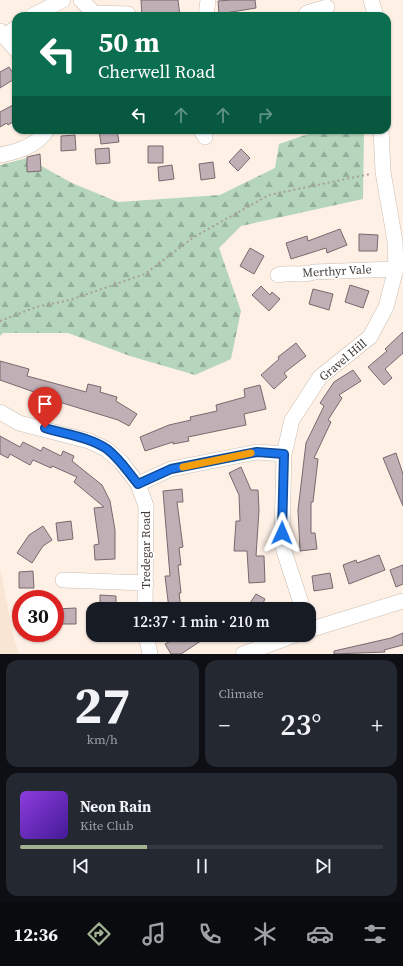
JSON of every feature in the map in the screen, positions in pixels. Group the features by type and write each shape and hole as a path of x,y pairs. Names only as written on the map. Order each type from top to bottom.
{"street":[{"path":"40,12 63,0"},
{"path":"81,0 94,12"},
{"path":"206,12 208,0"},
{"path":"370,0 374,12"},
{"path":"310,12 327,7"},
{"path":"12,30 2,34 12,45"},
{"path":"0,155 18,152 42,137 44,134"},
{"name":"Gravel Hill","path":"302,602 284,551 282,533 284,454 292,420 320,377 370,337 386,307 396,269 395,241 383,172 381,134"},
{"name":"Merthyr Vale","path":"278,275 290,272 304,275 314,272 396,269"},
{"name":"Tredegar Road","path":"0,412 19,423 89,441 106,449 121,462 138,484 146,506 145,602"},
{"path":"138,484 171,469 257,452 284,454"},
{"path":"63,580 146,583"},
{"path":"316,626 403,601"},
{"path":"147,642 150,654"},
{"path":"243,654 276,642"}],"path":[{"path":"0,321 36,307 70,300 145,274 194,237 269,195 383,172"}],"shaded area":[{"path":"0,568 12,629 12,642 15,642 19,654 0,654"}],"green space":[{"path":"308,134 364,134 363,199 241,226 219,248 241,311 231,359 195,375 130,356 68,333 3,333 0,336 0,165 27,158 72,183 118,202 220,195 275,168 279,144"}],"building":[{"path":"141,0 178,0 180,12 142,12"},
{"path":"255,0 256,8 231,12 219,12 218,1"},
{"path":"9,67 12,72 12,80 0,88 0,72"},
{"path":"12,106 12,122 8,125 7,123 0,127 0,112"},
{"path":"100,134 118,134 119,142 101,144"},
{"path":"75,135 76,150 61,151 61,136"},
{"path":"148,146 163,146 163,163 148,163"},
{"path":"109,148 110,163 96,164 95,149"},
{"path":"241,149 250,158 238,171 229,162"},
{"path":"40,154 41,171 27,172 27,157"},
{"path":"213,162 215,178 201,180 199,164"},
{"path":"172,165 174,179 159,181 158,167"},
{"path":"340,229 347,245 327,253 326,248 291,259 286,243 307,236 308,241"},
{"path":"359,234 378,235 377,251 359,251"},
{"path":"250,248 264,256 254,274 240,266"},
{"path":"350,285 369,291 363,308 345,302"},
{"path":"261,286 270,295 272,292 280,299 269,311 252,295"},
{"path":"313,289 333,294 329,310 309,304"},
{"path":"403,332 403,353 385,369 392,378 384,385 368,367 387,351 385,349"},
{"path":"296,343 306,356 284,373 287,377 274,389 261,375 279,359 278,357"},
{"path":"0,361 29,369 27,376 86,392 88,384 101,387 100,392 117,397 116,401 137,414 129,426 118,420 33,394 34,392 0,380"},
{"path":"353,370 361,381 339,395 342,398 328,420 331,422 314,458 318,459 313,502 311,502 311,533 315,533 317,549 300,551 298,510 306,443 324,406 320,403 334,382"},
{"path":"260,385 266,409 244,414 246,425 188,437 189,441 173,444 173,442 145,451 140,437 169,425 191,420 190,417 217,411 216,405 245,397 244,389"},
{"path":"0,436 20,447 23,442 41,451 43,447 61,456 63,451 74,456 72,461 102,485 110,501 115,530 115,559 95,560 94,545 99,544 94,508 104,507 74,482 77,477 52,466 51,468 33,460 30,465 10,454 8,458 0,454"},
{"path":"396,453 403,474 403,506 383,458"},
{"path":"241,467 251,490 258,490 259,510 256,556 264,556 265,582 249,583 247,551 234,551 236,521 240,521 239,495 229,473"},
{"path":"182,489 183,502 177,502 183,547 179,548 181,565 178,565 181,593 179,593 180,602 168,602 165,576 170,576 163,491"},
{"path":"71,521 73,539 58,541 56,523"},
{"path":"43,526 52,540 43,546 32,563 17,553 29,535"},
{"path":"379,555 385,570 349,584 343,565 356,560 357,563"},
{"path":"403,565 403,584 396,587 390,570"},
{"path":"33,571 34,588 19,588 19,572"},
{"path":"330,573 333,588 314,591 312,576"},
{"path":"256,594 265,599 264,602 251,602"},
{"path":"100,595 116,596 116,602 100,602"},
{"path":"76,608 76,624 64,624 64,609"},
{"path":"403,633 403,645 384,650 385,652 334,654 334,651 391,638"},
{"path":"169,642 199,642 181,654 171,654 165,644"}],"slow traffic":[{"path":"183,467 251,453"}],"route":[{"path":"45,428 89,441 106,449 121,462 138,484 171,469 257,452 284,454 282,533"}]}
